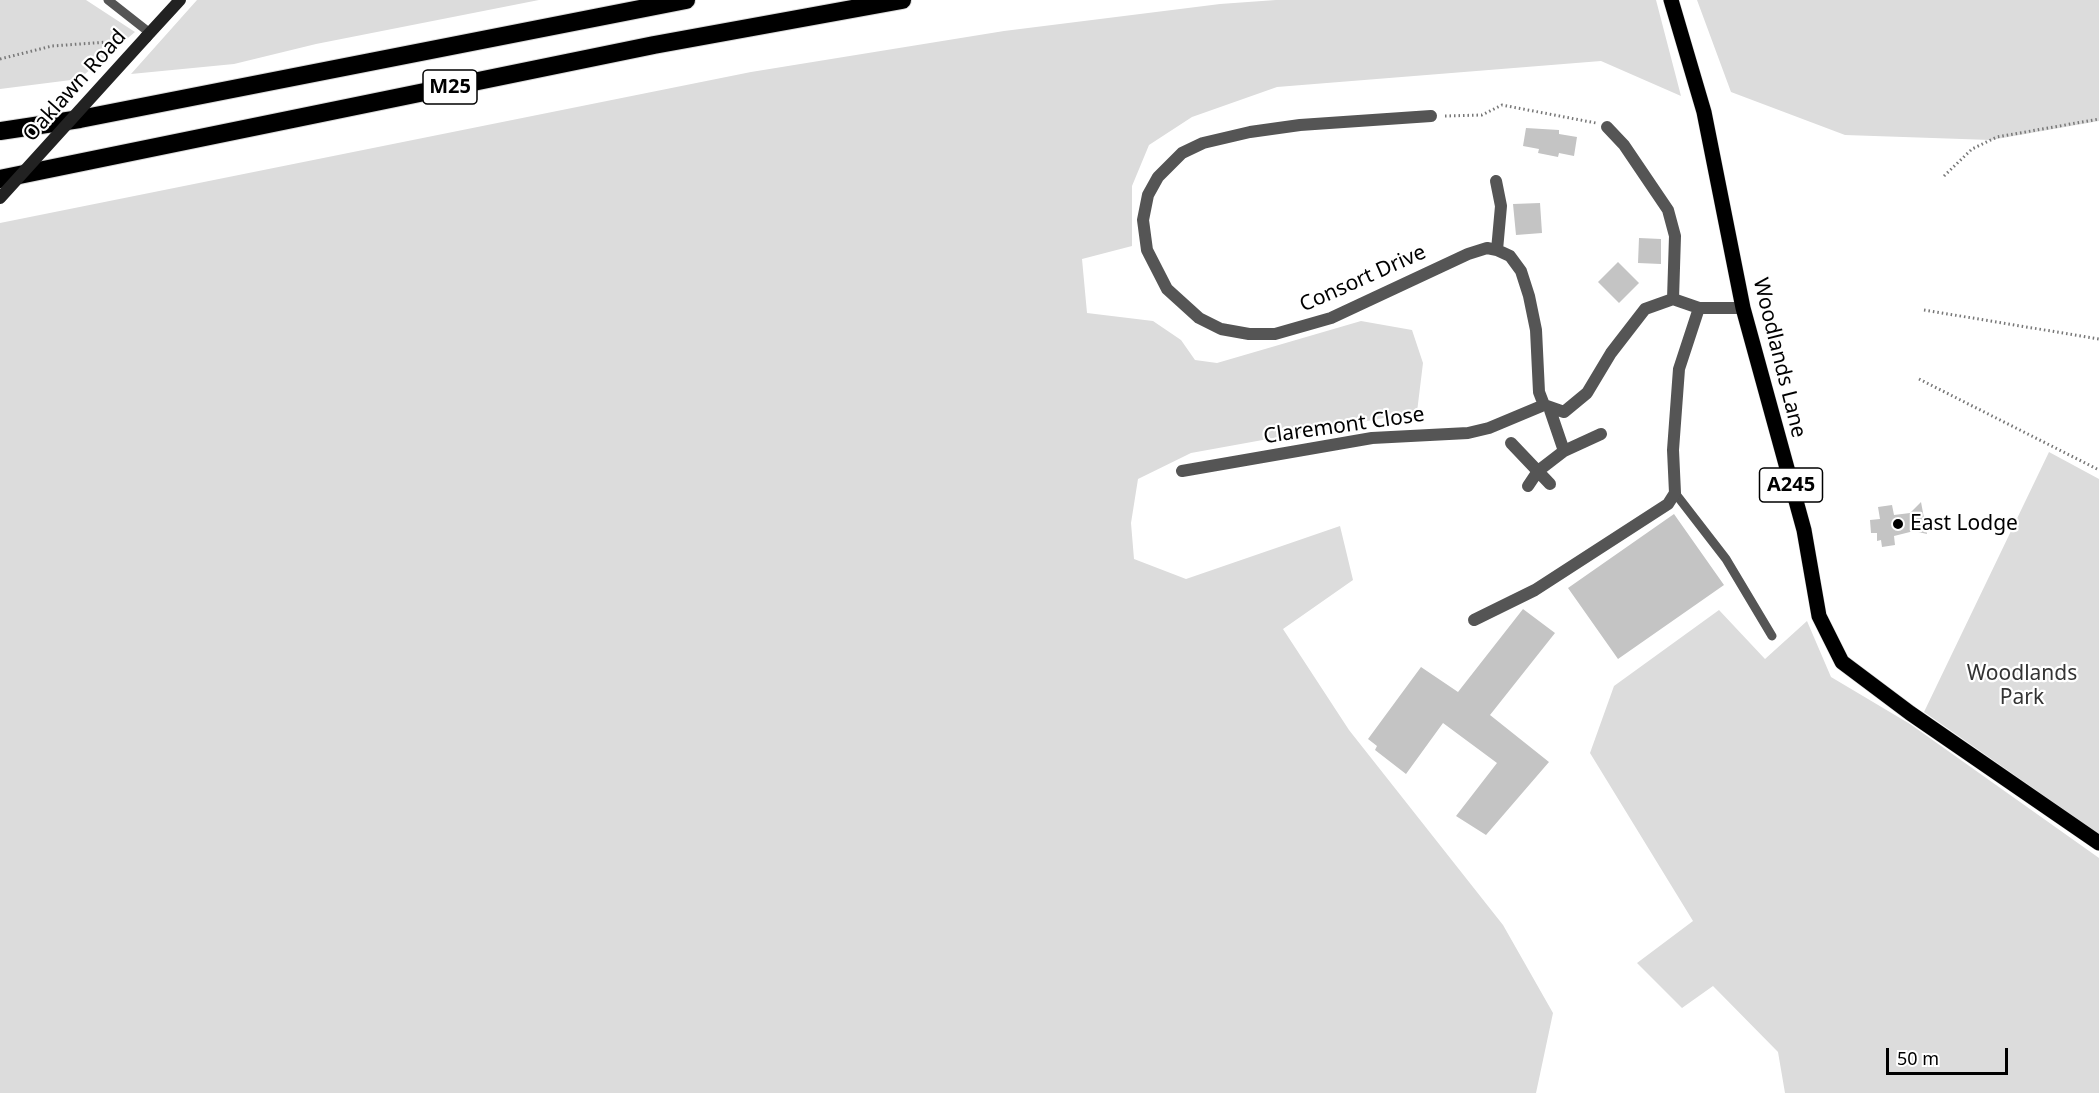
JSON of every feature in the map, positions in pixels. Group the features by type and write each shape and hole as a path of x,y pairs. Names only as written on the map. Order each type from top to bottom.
{"highway":[{"name":"M25","path":"0,131 80,119 686,0"},
{"name":"M25","path":"0,179 654,45 902,0"}],"main road":[{"name":"Woodlands Lane","path":"1671,0 1704,112 1743,308 1804,530 1819,616 1842,662 1910,713 2099,843"}],"street":[{"name":"Oaklawn Road","path":"0,198 180,0"},
{"name":"Consort Drive","path":"1431,116 1300,125 1250,132 1203,143 1182,153 1158,177 1148,195 1143,220 1147,250 1156,270 1167,289 1199,318 1221,329 1249,334 1275,334 1331,318 1468,254 1486,248 1497,250"},
{"path":"1607,127 1624,145 1668,210 1675,236 1673,299"},
{"path":"1496,181 1501,206 1497,250 1510,256 1521,272 1536,330 1539,392 1547,406 1564,451"},
{"path":"1547,406 1564,412 1587,393 1611,353 1645,309 1673,299 1699,308 1743,308"},
{"path":"1474,620 1535,590 1655,514 1668,504 1676,493 1673,450 1679,369 1699,308"},
{"name":"Claremont Close","path":"1182,471 1372,438 1468,433 1489,428 1547,406"},
{"path":"1528,486 1538,471 1564,451 1601,434"},
{"path":"1511,443 1550,484"}],"lane":[{"path":"108,0 148,35"},
{"path":"1676,493 1726,559 1772,636"}],"path":[{"path":"0,59 52,46 148,35"},
{"path":"1431,116 1482,116 1502,105 1600,123 1607,127"},
{"path":"1944,176 1972,148 1997,136 2099,119"},
{"path":"1924,310 2099,339"},
{"path":"1919,378 2099,470"}],"green space":[{"path":"0,0 86,0 135,32 79,79 0,89"},
{"path":"197,0 539,0 316,44 234,64 131,74"},
{"path":"1276,0 1656,0 1681,96 1601,61 1277,87 1192,117 1149,145 1132,186 1132,246 1082,259 1087,313 1153,321 1181,340 1195,360 1217,363 1361,321 1412,330 1423,363 1417,412 1191,453 1138,479 1131,523 1134,559 1186,579 1340,526 1353,580 1283,629 1349,730 1503,925 1553,1013 1536,1093 0,1093 0,223 751,72 1004,31 1220,4"},
{"path":"1697,0 2099,0 2099,121 1991,140 1845,135 1731,92"},
{"name":"Woodlands Park","path":"2049,452 2099,479 2099,834 1924,712"},
{"path":"1719,610 1765,659 1807,621 1831,677 1910,724 2099,858 2099,1093 1785,1093 1778,1052 1713,986 1682,1008 1637,963 1693,921 1590,753 1614,686"}],"building":[{"path":"1526,128 1559,130 1559,134 1577,137 1574,156 1559,153 1558,157 1538,153 1539,149 1523,146"},
{"path":"1540,203 1542,233 1516,235 1513,204"},
{"path":"1639,238 1661,239 1661,264 1638,263"},
{"path":"1618,262 1639,283 1619,303 1598,282"},
{"name":"East Lodge","path":"1921,502 1927,534 1914,531 1894,536 1895,545 1882,547 1881,540 1877,541 1877,533 1871,533 1870,520 1880,519 1878,507 1892,505 1894,515 1910,513"},
{"path":"1674,514 1724,585 1618,659 1568,588"},
{"path":"1523,609 1555,633 1490,715 1549,762 1486,835 1456,816 1497,763 1443,723 1406,774 1375,750 1377,746 1368,739 1421,667 1458,692"}],"place":[{"name":"East Lodge","path":"1898,524"}]}
